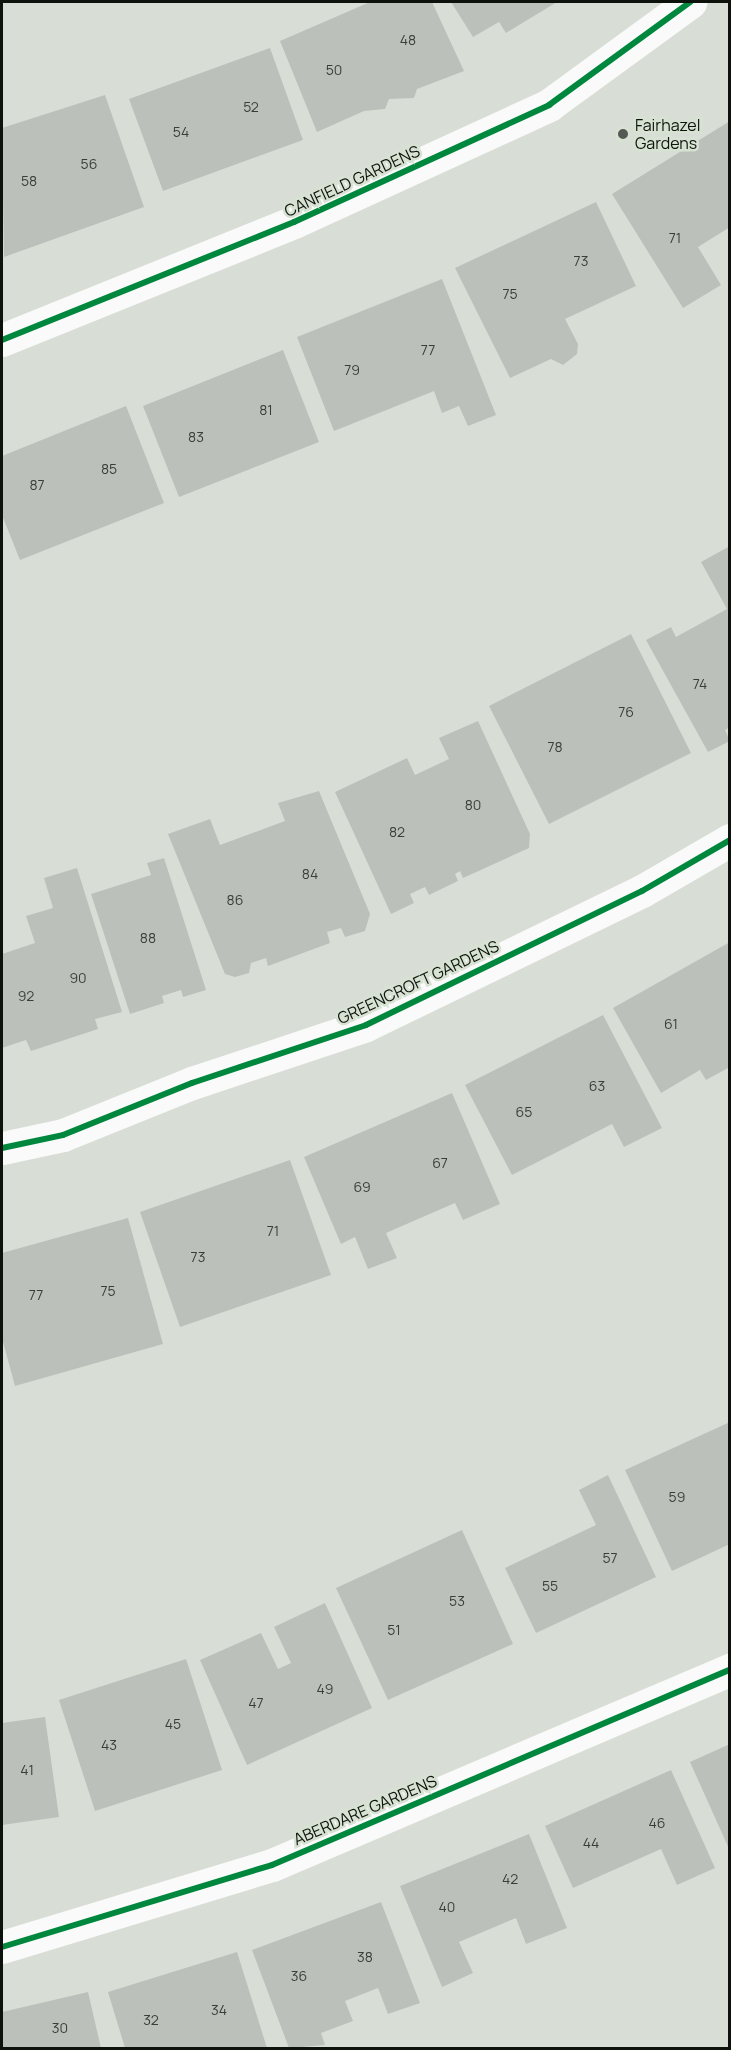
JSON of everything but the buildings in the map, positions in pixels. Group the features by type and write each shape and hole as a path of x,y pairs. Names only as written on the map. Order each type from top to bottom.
{"street":[{"name":"CANFIELD GARDENS","path":"2,340 294,222 549,105 690,2"},
{"name":"GREENCROFT GARDENS","path":"2,1148 63,1135 192,1083 366,1025 642,891 729,840"},
{"name":"ABERDARE GARDENS","path":"2,1947 272,1864 729,1670"}],"cycle path":[{"path":"2,340 294,222 549,105 690,2"},
{"path":"2,1148 63,1135 192,1083 366,1025 642,891 730,840"},
{"path":"2,1947 272,1865 730,1670"}],"place":[{"name":"Fairhazel Gardens","path":"623,134"}]}
